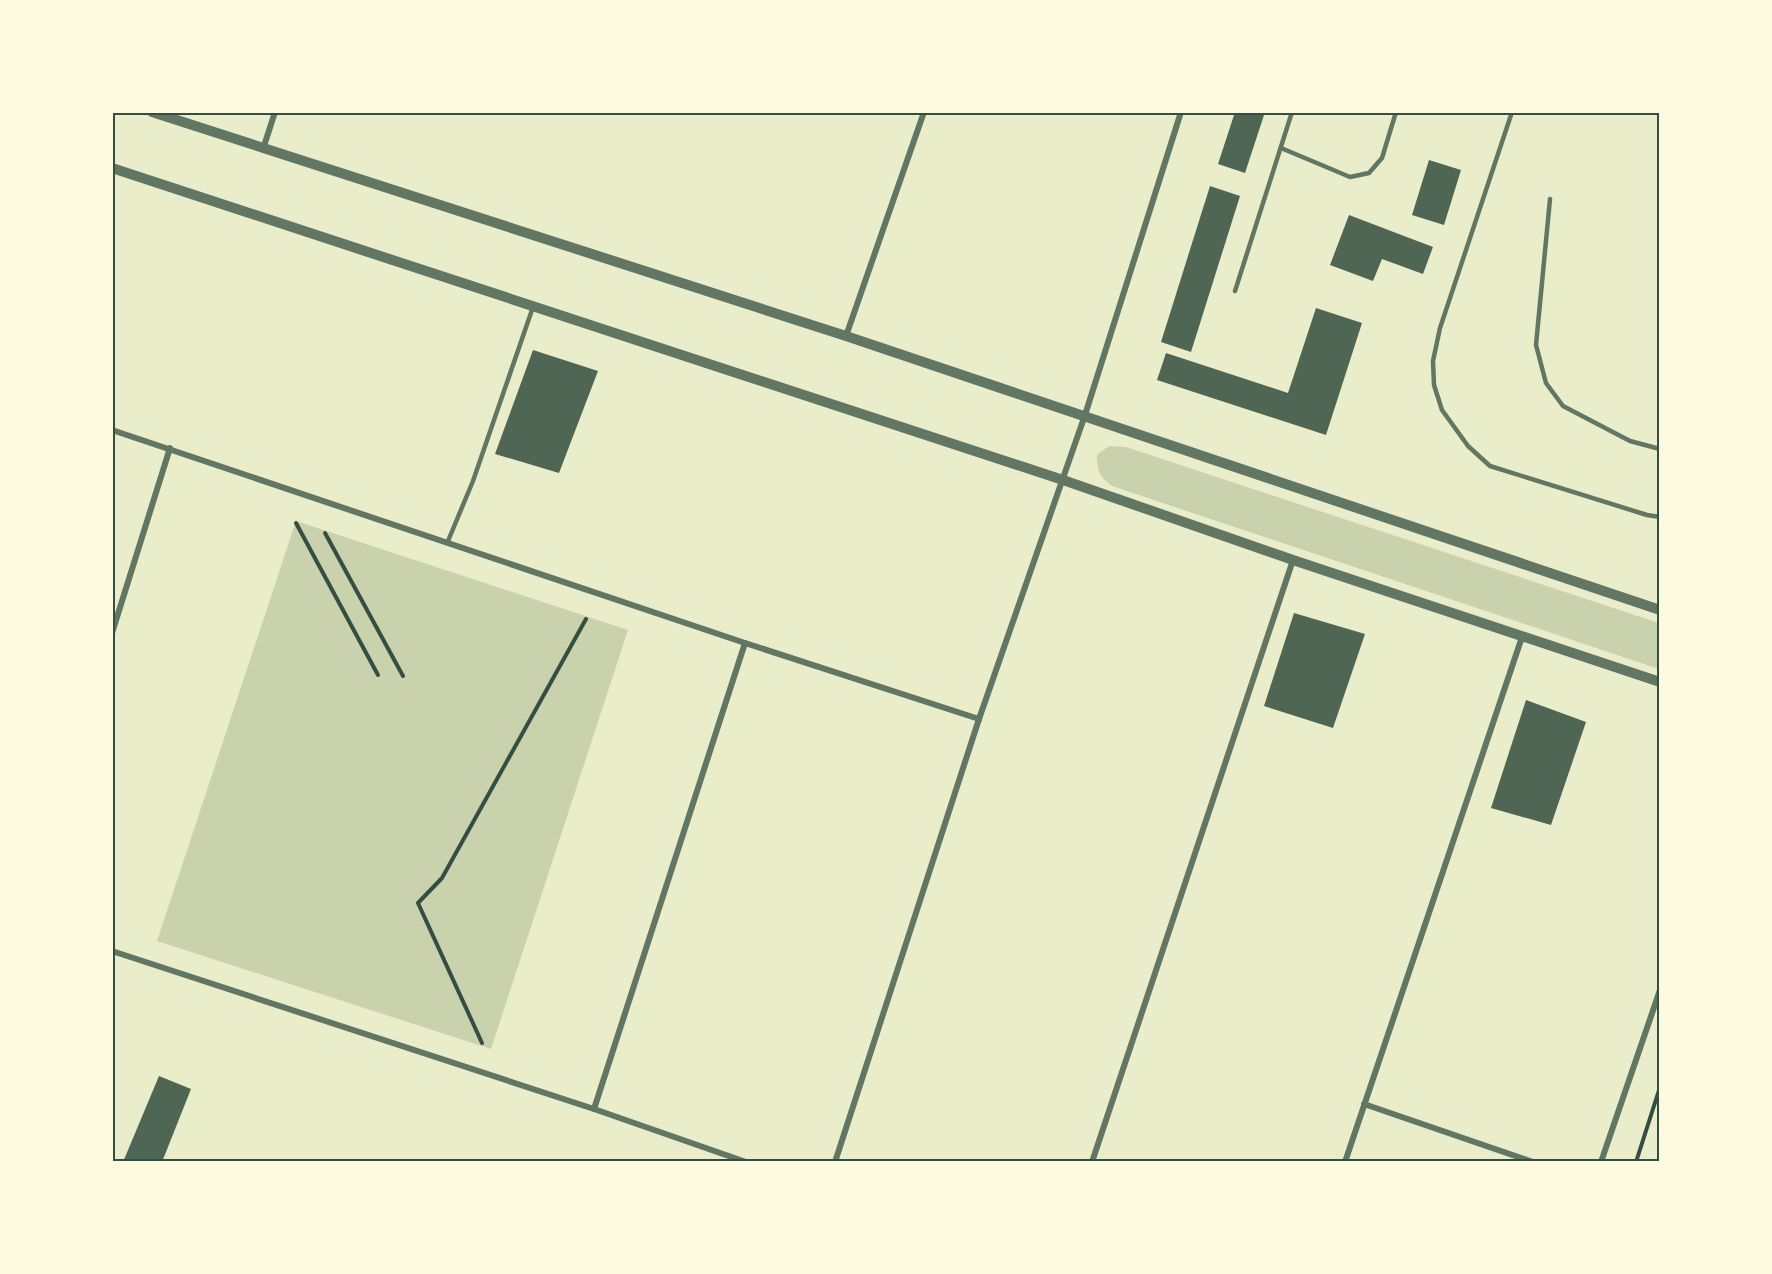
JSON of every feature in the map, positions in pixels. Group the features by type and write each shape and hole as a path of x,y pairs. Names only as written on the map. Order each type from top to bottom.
{"street":[{"path":"152,112 846,336 1659,609"},
{"path":"263,149 275,112"},
{"path":"846,336 924,112"},
{"path":"836,1161 979,719 1085,415 1181,112"},
{"path":"112,168 1063,480 1293,560 1659,682"},
{"path":"112,430 448,541 745,643 979,719"},
{"path":"112,633 170,448"},
{"path":"1092,1161 1293,560"},
{"path":"1345,1161 1522,637"},
{"path":"594,1109 745,643"},
{"path":"112,951 746,1161"},
{"path":"1601,1161 1659,990"},
{"path":"1364,1104 1533,1161"}],"lane":[{"path":"1235,291 1292,112"},
{"path":"1281,148 1350,177 1369,173 1382,158 1396,112"},
{"path":"1512,112 1440,328 1432,362 1434,385 1442,410 1468,446 1490,466 1659,517"},
{"path":"1550,199 1536,345 1546,383 1563,406 1630,441 1659,449"},
{"path":"448,541 473,481 533,306"}],"path":[{"path":"296,523 378,675"},
{"path":"325,533 403,676"},
{"path":"482,1043 418,903 442,878 586,619"},
{"path":"1636,1161 1659,1087"}],"green space":[{"path":"1109,446 1126,447 1659,623 1659,669 1112,486 1102,476 1097,460 1097,455"},
{"path":"296,521 628,630 491,1049 157,941"}],"building":[{"path":"1235,112 1265,112 1245,173 1218,164"},
{"path":"1429,160 1461,170 1444,225 1412,215"},
{"path":"1210,186 1240,196 1191,352 1161,342"},
{"path":"1349,215 1433,247 1423,274 1382,259 1373,281 1330,265"},
{"path":"1316,308 1362,323 1326,435 1157,380 1166,353 1288,393"},
{"path":"533,350 598,371 559,473 495,454"},
{"path":"1294,613 1365,634 1333,728 1264,706"},
{"path":"1526,700 1586,722 1551,825 1491,808"},
{"path":"159,1076 191,1089 162,1162 123,1162"}]}
